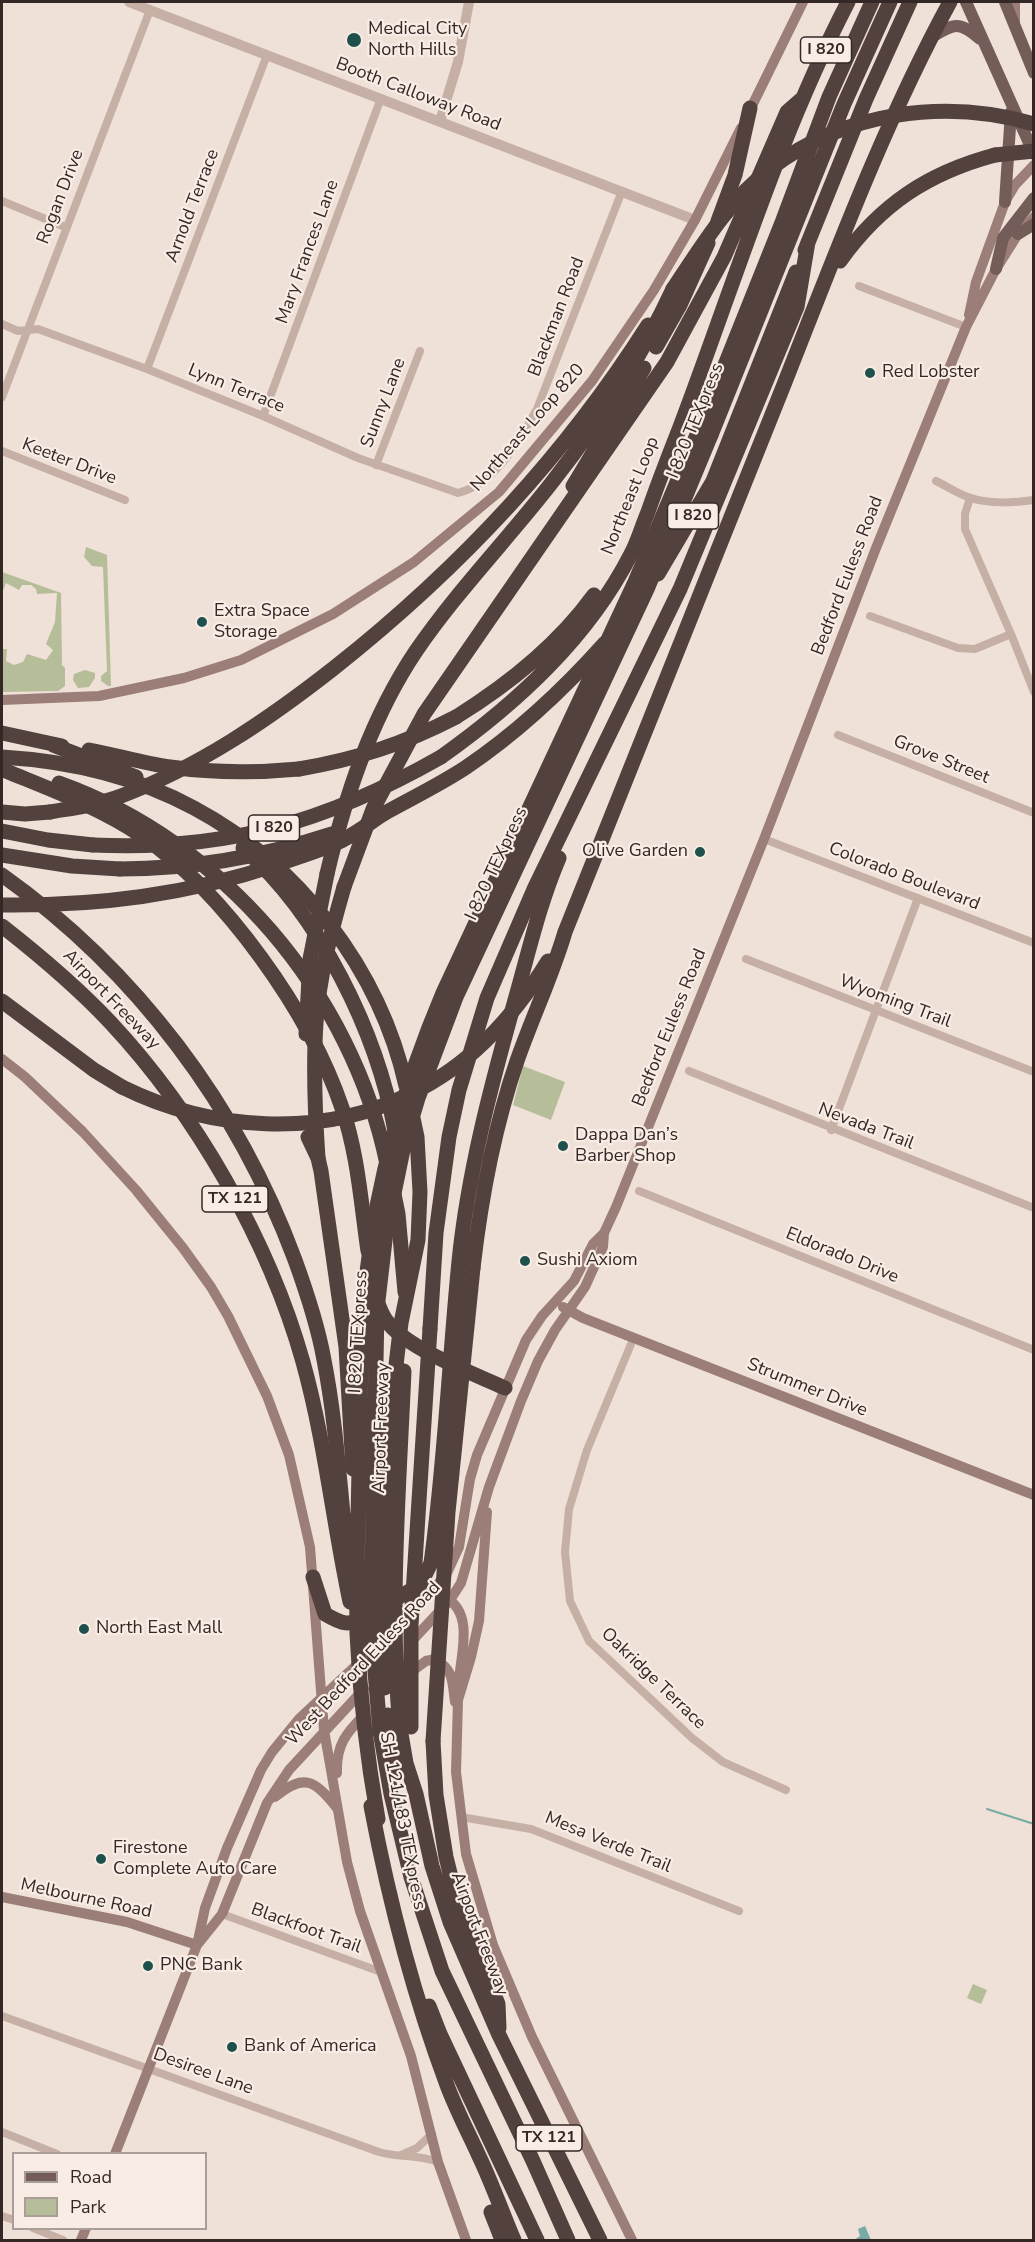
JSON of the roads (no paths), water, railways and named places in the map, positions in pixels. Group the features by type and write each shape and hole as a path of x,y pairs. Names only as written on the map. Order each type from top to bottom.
{"highway":[{"name":"Northeast Loop","path":"2,831 48,840 129,846 193,843 285,826 358,800 441,757 499,714 555,662 583,627 632,553 712,343 738,264 803,98 848,2"},
{"name":"I 820 TEXpress","path":"391,1794 381,1731 371,1624 374,1430 380,1274 404,1145 422,1086 456,997 648,587 829,97 872,2"},
{"name":"I 820 TEXpress","path":"357,1634 363,1310 373,1230 389,1145 424,1038 443,993 705,432 843,104 890,2"},
{"path":"406,1728 441,1185 465,1067 487,998 513,934 575,801 680,589 797,307 808,242 866,99 910,2"},
{"path":"499,2035 498,2004 467,1926 446,1857 436,1795 433,1741 448,1512 484,1184 517,1062 555,966 565,932 824,283 887,133 945,6"},
{"path":"350,1602 354,1474 346,1347 318,1158 315,1106 316,1023 328,945 344,887 373,809 424,714 667,362 724,257 787,112 803,98"},
{"path":"543,543 584,466 680,306 717,223 735,175 750,108"},
{"path":"2,812 25,814 85,806 119,797 161,780 233,741 303,692 374,636 450,567 505,512 562,446 599,400 705,241 747,191 769,170 821,138 878,119 915,112 949,111 983,114 1034,124"},
{"path":"824,283 852,244 890,206 928,180 967,163 995,155 1034,153"},
{"name":"I 820","path":"2,855 31,861 120,869 187,867 255,856 346,829 385,813 465,768 539,711 625,620 658,574 713,481 808,242"},
{"path":"318,1158 308,1137 307,1120 306,1007 312,949 339,824 367,744 389,697 422,644 460,590 552,482 607,407 655,329 673,289"},
{"path":"2,733 168,767 205,771 256,772 299,769 342,762 380,751 423,734 456,717 511,680 548,648 588,604 605,580 632,553"},
{"path":"52,744 127,773 193,810 254,858 302,915 354,1003 380,1066 389,1095 401,1164 398,1214"},
{"path":"2,757 64,763 139,784 194,808 257,850 283,873 329,924 365,978 387,1024 401,1065 417,1137 420,1192 418,1240 401,1323 390,1415 384,1657 386,1697 396,1774 391,1794"},
{"path":"2,763 6,771 77,801 141,835 193,878 223,911 284,993 331,1078 343,1110 358,1175 373,1289 380,1309 389,1324 415,1346 505,1388"},
{"name":"Airport Freeway","path":"2,763 88,793 163,835 232,888 267,924 298,964 351,1055 382,1141 398,1214 407,1319 395,1630 397,1691 416,1767 416,1794 432,1866 450,1922 499,2035 600,2241"},
{"path":"313,1577 325,1614 339,1622 355,1623 420,1585 432,1563 452,1363 459,1259 469,1187 482,1128 543,896 576,818 575,801"},
{"path":"2,905 52,906 107,902 198,887 266,868 343,840 385,813"},
{"path":"2,876 65,925 91,949 148,1010 198,1072 259,1175 285,1233 303,1284 324,1357 332,1398 348,1576 357,1634"},
{"name":"Airport Freeway","path":"2,926 70,984 109,1021 143,1059 199,1137 230,1188 266,1260 303,1361 324,1454 350,1602 364,1761 381,1857 407,1965 448,2088 479,2155 514,2241"},
{"path":"2,1001 94,1070 164,1106 194,1115 245,1123 276,1124 327,1119 380,1106 413,1093 457,1065 504,1022 533,986 565,932"},
{"name":"SH 121/183 TEXpress","path":"357,1634 366,1750 390,1881 412,1957 436,2024 537,2241"},
{"name":"SH 121/183 TEXpress","path":"391,1794 411,1877 442,1971 568,2241"},
{"path":"479,2155 476,2174 502,2241"}],"main road":[{"name":"Northeast Loop 820","path":"2,700 99,696 184,678 241,660 333,614 414,562 499,492 571,409 648,299 695,219 803,2"},
{"path":"966,2 1034,153"},
{"path":"1005,2 1034,74"},
{"path":"1015,2 1015,28"},
{"path":"929,39 951,26 959,25 967,28 982,40"},
{"path":"1005,202 1012,105"},
{"name":"Bedford Euless Road","path":"966,327 976,282 1005,202 1015,185 1034,165"},
{"path":"996,269 1003,238 1034,198"},
{"name":"Bedford Euless Road","path":"330,1689 432,1591 447,1573 459,1547 470,1479 477,1455 505,1388 526,1340 542,1316 574,1281 593,1244 604,1233 675,1063 876,548 966,327 996,269 1018,234 1034,216"},
{"path":"1018,234 1034,224"},
{"path":"2,1059 25,1077 106,1157 170,1232 211,1287 267,1396 289,1455 305,1523 313,1577 324,1730 346,1862 411,2056 438,2162 466,2241"},
{"name":"West Bedford Euless Road","path":"197,1945 222,1914 267,1803 289,1770 324,1730 450,1600 461,1582 489,1487 521,1401 538,1360 592,1273 603,1247 604,1233"},
{"name":"Strummer Drive","path":"556,1302 568,1310 634,1337 1034,1495"},
{"path":"505,1388 521,1401"},
{"name":"Airport Freeway","path":"489,1487 479,1621 471,1658 458,1697 456,1772 466,1854 493,1945 532,2037 632,2241"},
{"path":"432,1591 456,1604 461,1612 463,1623 458,1697"},
{"path":"338,1809 336,1762 339,1746 352,1728 399,1681 426,1661 435,1659 450,1672 457,1713"},
{"name":"West Bedford Euless Road","path":"116,2152 197,1945 205,1908 227,1848 261,1770 284,1735 330,1689"},
{"path":"267,1803 281,1792 302,1782 320,1787 338,1809"},
{"name":"Melbourne Road","path":"2,1897 127,1922 197,1945"}],"street":[{"name":"Booth Calloway Road","path":"129,2 695,219"},
{"path":"440,121 458,62 469,2"},
{"name":"Rogan Drive","path":"2,397 150,10"},
{"name":"Arnold Terrace","path":"147,369 267,55"},
{"name":"Mary Frances Lane","path":"263,416 381,98"},
{"name":"Blackman Road","path":"458,493 479,484 504,460 537,409 622,191"},
{"path":"2,201 66,227"},
{"path":"859,286 966,327"},
{"name":"Lynn Terrace","path":"2,324 18,331 38,329 147,369 376,465 458,493"},
{"name":"Sunny Lane","path":"376,465 420,351"},
{"name":"Keeter Drive","path":"2,451 125,500"},
{"path":"936,481 970,498 988,501 1034,500"},
{"path":"970,498 965,514 965,529 1034,692"},
{"path":"870,616 958,648 975,649 1011,634"},
{"name":"Grove Street","path":"838,735 1034,813"},
{"name":"Colorado Boulevard","path":"764,839 1034,943"},
{"path":"831,1130 918,898"},
{"name":"Wyoming Trail","path":"746,959 1034,1072"},
{"name":"Nevada Trail","path":"688,1071 831,1130 1034,1208"},
{"name":"Eldorado Drive","path":"639,1191 1034,1350"},
{"name":"Oakridge Terrace","path":"634,1337 587,1450 569,1509 565,1552 570,1601 589,1641 692,1738 723,1762 786,1790"},
{"name":"Mesa Verde Trail","path":"461,1817 531,1829 740,1911"},
{"name":"Blackfoot Trail","path":"222,1914 381,1972"},
{"name":"Desiree Lane","path":"2,2016 394,2157 427,2157 438,2162"},
{"path":"2,2132 52,2152"},
{"path":"394,2157 417,2148 432,2134"},
{"path":"36,2230 63,2241"}],"water":[{"path":"865,2226 871,2240 854,2240 860,2236 858,2229"}],"waterway":[{"path":"987,1809 1034,1824"}],"place":[{"name":"Medical City North Hills","path":"354,40"},
{"name":"Red Lobster","path":"870,373"},
{"name":"Extra Space Storage","path":"202,622"},
{"name":"Olive Garden","path":"700,852"},
{"name":"Dappa Dan’s Barber Shop","path":"563,1146"},
{"name":"Sushi Axiom","path":"525,1261"},
{"name":"North East Mall","path":"84,1629"},
{"name":"Firestone Complete Auto Care","path":"101,1859"},
{"name":"PNC Bank","path":"148,1966"},
{"name":"Bank of America","path":"232,2047"}]}
